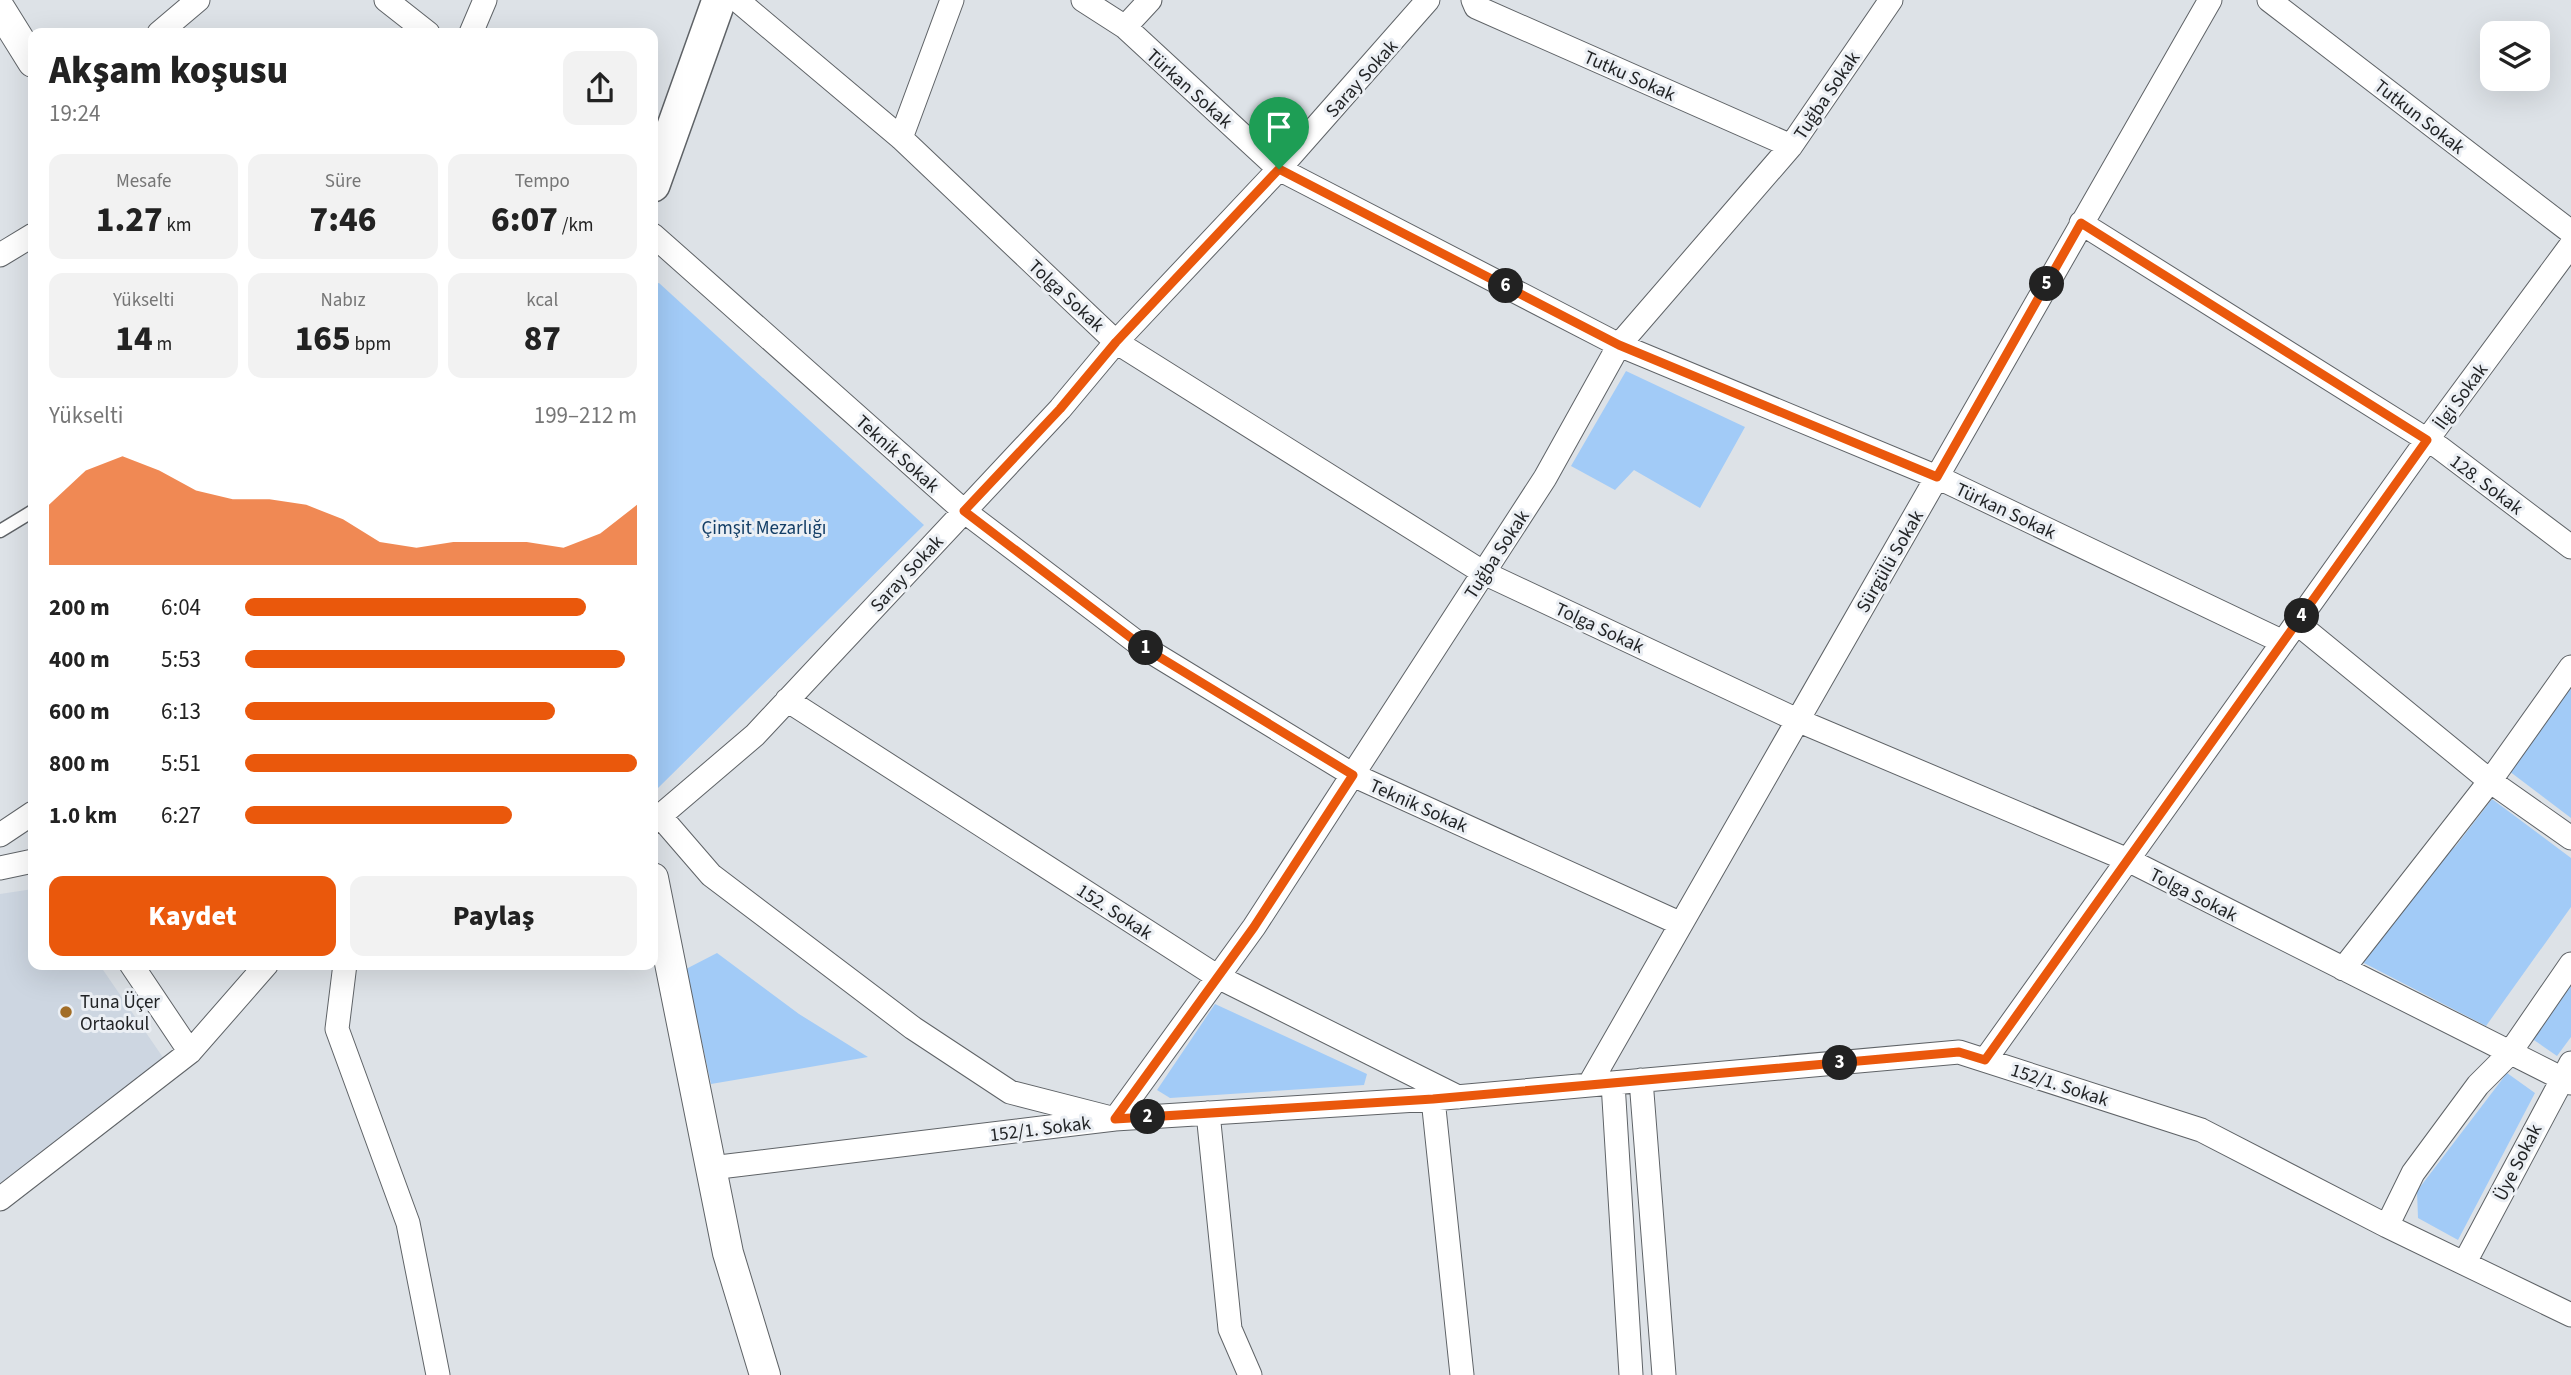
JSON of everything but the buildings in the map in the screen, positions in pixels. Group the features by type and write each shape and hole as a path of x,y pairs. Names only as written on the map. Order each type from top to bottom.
{"main road":[{"path":"658,171 719,0"}],"street":[{"path":"165,28 198,0"},
{"path":"386,0 422,28"},
{"path":"473,28 485,0"},
{"name":"Tolga Sokak","path":"737,0 901,138 1116,342 1484,573 1797,720 2128,860 2509,1054 2567,1075"},
{"path":"901,138 952,0"},
{"name":"Türkan Sokak","path":"1083,0 1125,27 1279,169 1619,345 1937,477 2283,642"},
{"path":"1125,27 1150,0"},
{"name":"Saray Sokak","path":"658,817 755,735 1060,409 1116,342 1279,169 1429,0"},
{"name":"Tutku Sokak","path":"1473,0 1476,7 1791,146"},
{"name":"Tuğba Sokak","path":"1115,1119 1254,927 1353,775 1545,478 1619,345 1791,146 1891,0"},
{"name":"Sürgülü Sokak","path":"1589,1085 1679,923 2210,0"},
{"name":"Tutkun Sokak","path":"2269,0 2571,232"},
{"path":"0,9 28,54"},
{"name":"128. Sokak","path":"2081,223 2427,440 2571,547"},
{"path":"0,255 28,237"},
{"name":"Teknik Sokak","path":"658,240 964,511 1143,647 1353,775 1679,923"},
{"name":"İlgi Sokak","path":"1985,1060 2427,440 2571,245"},
{"path":"2297,623 2490,781 2571,838"},
{"path":"2343,970 2490,781 2571,667"},
{"name":"152. Sokak","path":"787,700 1217,977 1458,1097"},
{"path":"0,835 28,816"},
{"path":"658,821 710,875 913,1028 1010,1092 1115,1119"},
{"path":"0,868 28,862"},
{"path":"658,903 728,1253 765,1375"},
{"path":"2387,1226 2413,1174 2477,1085 2509,1054 2571,964"},
{"path":"135,970 190,1052"},
{"path":"0,1199 190,1052 262,970"},
{"path":"344,970 337,1029 408,1223 438,1375"},
{"name":"152/1. Sokak","path":"711,1168 1115,1119 1433,1099 1959,1052 2202,1130 2387,1226 2571,1315"},
{"name":"Üye Sokak","path":"2465,1262 2567,1075"},
{"path":"1641,1080 1664,1375"},
{"path":"1613,1083 1631,1375"},
{"path":"1433,1099 1462,1375"},
{"path":"1208,1113 1230,1329 1250,1375"}],"lane":[{"path":"0,531 28,514"}],"shaded area":[{"name":"Tuna Üçer Ortaokul","path":"28,890 28,970 103,970 164,1059 0,1185 0,894"}],"green space":[{"name":"Çimşit Mezarlığı","path":"658,283 924,525 658,788"},
{"path":"1626,371 1745,427 1700,508 1634,470 1615,490 1571,466"},
{"path":"2571,685 2571,818 2509,771"},
{"path":"2492,799 2571,858 2571,907 2486,1026 2362,962 2447,850 2455,847"},
{"path":"717,953 799,1014 868,1057 711,1084 686,969"},
{"path":"2571,980 2571,1037 2557,1056 2531,1038"},
{"path":"1215,1004 1367,1074 1364,1085 1170,1098 1157,1090"},
{"path":"2507,1073 2535,1093 2458,1240 2418,1218 2417,1191"}],"place":[{"name":"Tuna Üçer Ortaokul","path":"66,1012"}],"route":[{"path":"1279,169 1619,345 1937,477 2081,223 2427,440 1985,1060 1959,1052 1433,1099 1115,1119 1254,927 1353,775 1143,647 964,511 1060,409 1116,342 1279,169"}]}
